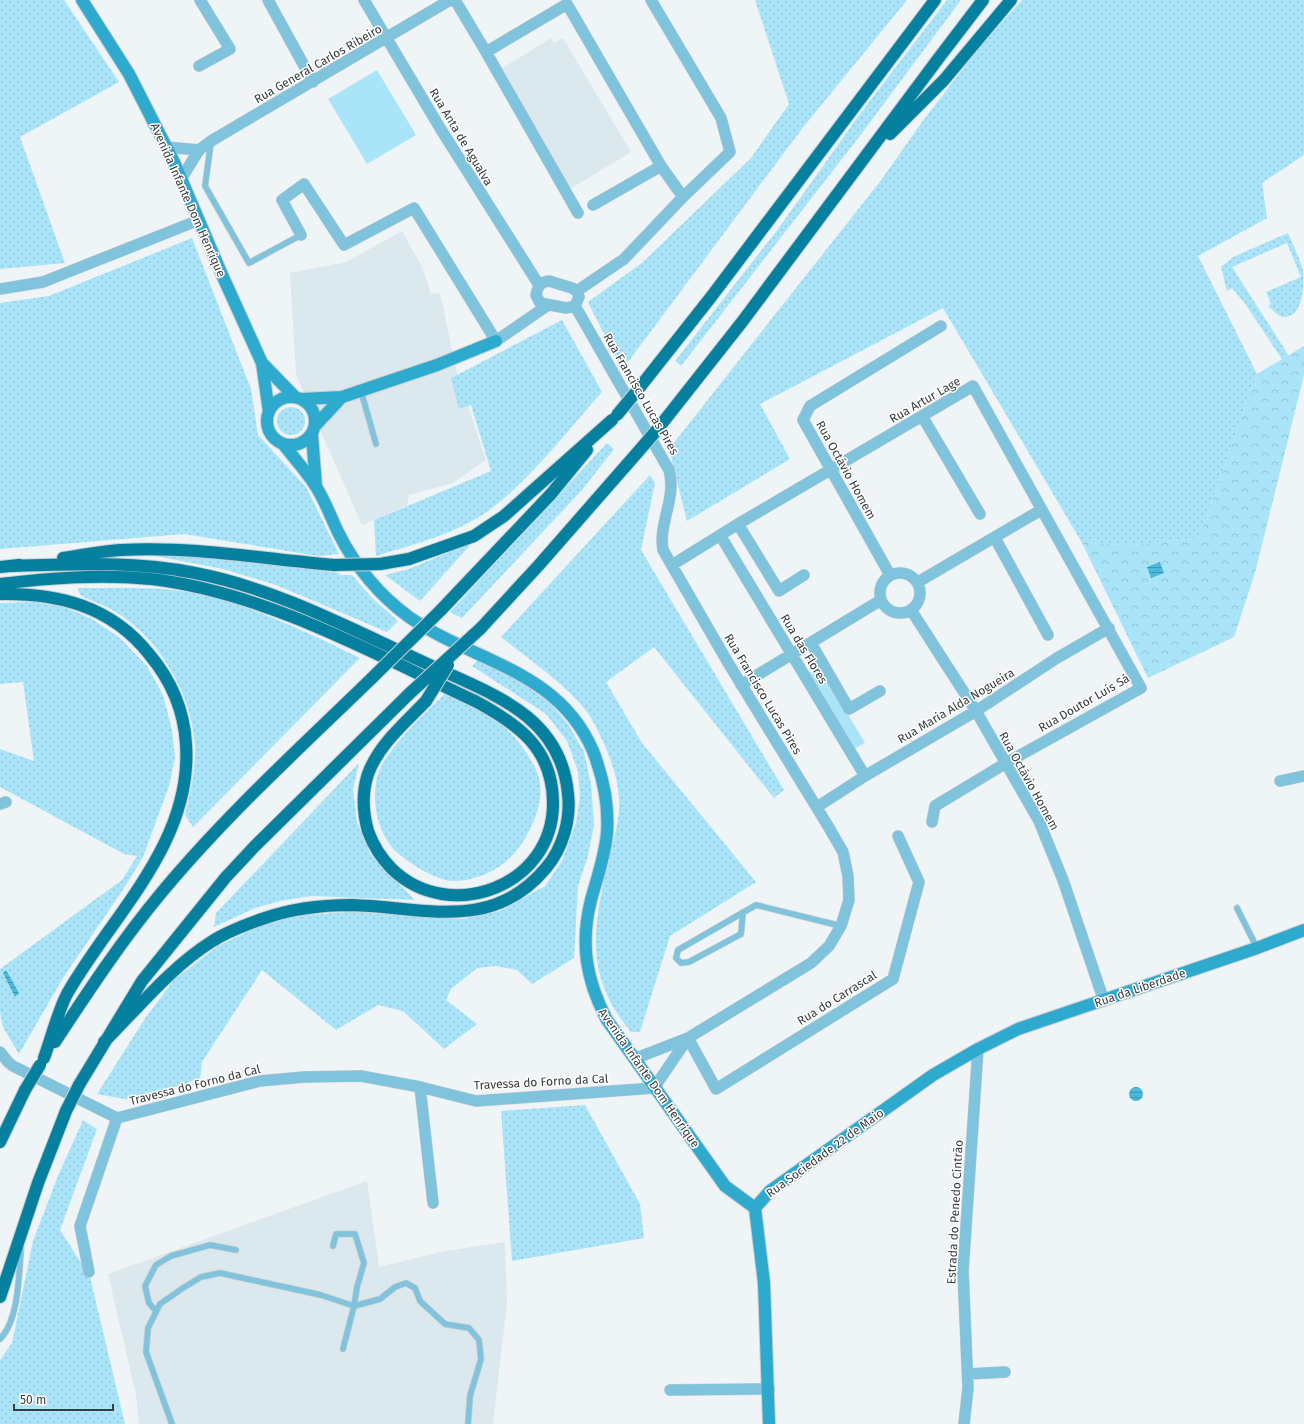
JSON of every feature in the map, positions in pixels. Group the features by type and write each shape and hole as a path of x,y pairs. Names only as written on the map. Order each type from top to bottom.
{"highway":[{"path":"0,1142 42,1062 101,971 163,891 244,803 441,610 551,494 636,392 712,297 935,0"},
{"path":"0,1297 38,1183 66,1111 104,1042 142,981 226,878 254,847 409,694 481,628 539,565 656,431 742,322 983,0"},
{"path":"862,162 944,80 1011,0"},
{"path":"6,566 119,550 165,549 218,552 273,560 334,565 380,564 409,560 474,536 504,516 615,417"},
{"path":"6,566 102,564 176,570 218,578 293,603 475,686 512,705 537,724 556,748 567,781 568,817 564,836 557,851 550,864 539,877 527,888 512,897 494,905 466,912 428,912 352,905 328,906 283,913 259,920 212,941 183,963 104,1042"},
{"path":"0,584 68,578 125,577 179,584 223,593 247,600 310,624 475,700 514,724 529,738 541,753 549,771 553,790 553,808 545,839 533,861 511,881 484,892 452,896 435,894 420,889 398,874 386,863 377,851 370,836 365,818 364,802 368,774 382,748 426,701 455,653"},
{"path":"0,594 42,595 60,598 94,610 123,628 147,650 168,680 183,719 186,738 186,779 175,821 164,845 139,886 66,995 42,1062"}],"street":[{"name":"Avenida Infante Dom Henrique","path":"82,0 129,74 181,179 262,363 269,412"},
{"path":"199,66 230,49 200,0"},
{"path":"268,0 313,82"},
{"name":"Rua Anta de Agualva","path":"364,0 448,142 539,285"},
{"name":"Rua General Carlos Ribeiro","path":"181,179 199,150 211,141 450,0"},
{"path":"454,0 486,52 578,213"},
{"path":"577,291 624,259 683,197 730,152 721,118 651,0"},
{"path":"486,52 567,4 661,166 683,197"},
{"path":"166,147 199,150"},
{"path":"593,205 661,166"},
{"path":"301,235 282,200 304,184 344,245 414,208 496,341"},
{"path":"0,289 43,282 199,220"},
{"path":"549,281 577,291 579,297 575,306 566,308 540,303 536,295 539,285 543,282 549,281"},
{"path":"342,397 300,444 292,446 284,445 271,435 267,420 269,412 280,400 342,397 437,365 496,341 548,305"},
{"name":"Rua Francisco Lucas Pires","path":"575,306 669,470 672,490 662,530 663,550 741,685 817,807 843,852 848,876 849,900 841,926 829,946 812,963 688,1038 634,1059"},
{"name":"Rua Octávio Homem","path":"890,575 803,420 810,406 941,326"},
{"name":"Avenida Infante Dom Henrique","path":"262,363 298,398"},
{"name":"Rua Artur Lage","path":"672,565 830,469 973,386 1108,628"},
{"path":"298,398 313,410 316,418 314,430"},
{"path":"922,416 980,514"},
{"name":"Avenida Infante Dom Henrique","path":"314,430 316,486"},
{"name":"Avenida Infante Dom Henrique","path":"284,445 316,486 340,537 359,566 395,606 432,631 529,678 545,689 561,704 582,731 599,768 607,810 607,832 604,854 590,902 587,922 587,964 595,997 606,1020 725,1186 755,1208"},
{"path":"918,582 1041,510"},
{"path":"738,524 779,591 804,575"},
{"name":"Rua das Flores","path":"720,535 864,776"},
{"path":"995,538 1048,635"},
{"path":"897,572 904,573 913,576 918,582 921,596 917,605 911,610 900,614 893,612 885,606 881,600 881,586 890,575 897,572"},
{"path":"741,685 881,600"},
{"name":"Rua Octávio Homem","path":"911,610 976,711 1039,821 1063,880 1104,1001"},
{"name":"Rua Doutor Luís Sá","path":"1006,763 1140,688 1108,628"},
{"name":"Rua Maria Alda Nogueira","path":"817,807 864,776 976,711 1057,658 1108,628"},
{"path":"811,643 849,709 880,691"},
{"path":"932,822 935,806 1006,763"},
{"path":"1280,781 1304,776"},
{"name":"Rua do Carrascal","path":"688,1038 695,1054 716,1088 893,979 919,882 898,836"},
{"name":"Rua da Liberdade","path":"978,1049 1018,1029 1104,1001 1257,948 1304,930"},
{"name":"Rua Francisco Lucas Pires","path":"654,1088 688,1038"},
{"name":"Rua Sociedade 22 de Maio","path":"769,1424 769,1389 764,1283 755,1208 770,1191 796,1172 933,1075 978,1049"},
{"name":"Estrada do Penedo Cintrão","path":"964,1424 968,1374 963,1271 978,1049"},
{"path":"0,1052 13,1066 117,1118"},
{"name":"Travessa do Forno da Cal","path":"89,1272 80,1226 117,1118 260,1081 304,1077 361,1076 420,1087 476,1101 654,1088"},
{"path":"420,1087 433,1203"},
{"path":"968,1374 1005,1372"},
{"path":"670,1390 769,1389"}],"lane":[{"path":"211,141 205,186 249,263 301,235"},
{"path":"361,391 376,444"},
{"path":"743,912 741,934 689,962 681,963 676,958 678,950 743,912 756,905 841,926"},
{"path":"1237,908 1257,948"},
{"path":"0,1339 7,1332 18,1293 22,1233"},
{"path":"333,1246 336,1234 355,1234 364,1263 356,1287 354,1306 343,1348"},
{"path":"156,1312 149,1303 145,1286 156,1265 171,1256 210,1245 236,1250"},
{"path":"172,1424 146,1352 148,1328 160,1304 201,1277 220,1273 321,1295 354,1306 380,1299 395,1287 406,1283 415,1288 420,1300 444,1324 469,1328 479,1340 481,1359 470,1396 468,1424"}],"shaded area":[{"path":"551,38 554,43 563,38 631,152 570,189 499,70"},
{"path":"402,231 423,269 431,294 440,293 457,373 486,460 453,483 409,495 407,505 362,525 296,375 290,273 346,262"},
{"path":"1160,562 1164,573 1151,578 1147,567"},
{"path":"6,970 19,993 15,997 3,973"},
{"path":"1133,1087 1139,1087 1143,1091 1143,1097 1139,1101 1133,1101 1129,1097 1129,1091"},
{"path":"367,1181 379,1267 445,1251 505,1242 507,1302 493,1424 139,1424 136,1395 108,1274"}],"green space":[{"path":"0,0 64,0 119,82 20,137 65,263 0,269"},
{"path":"755,0 907,0 801,130 622,370 588,302 643,262 751,158 789,104"},
{"path":"947,0 961,0 859,137 681,366 675,361 778,229 860,114"},
{"path":"1022,0 1304,0 1304,155 1262,183 1267,218 1198,256 1257,374 1199,538 1126,546 1081,541 943,308 760,404 790,459 687,521 669,449 882,179 922,122 983,43"},
{"path":"377,70 416,135 367,164 328,99"},
{"path":"1288,233 1303,271 1303,292 1299,306 1290,316 1283,317 1268,306 1271,304 1266,292 1301,277 1287,243 1232,267 1289,356 1285,364 1246,305 1232,288 1227,291 1221,267 1233,257"},
{"path":"192,238 251,389 258,435 306,487 339,554 318,556 184,534 0,549 0,303 49,296"},
{"path":"562,320 602,392 523,481 488,511 459,528 447,533 376,556 374,520 491,471 471,405 459,409 451,378"},
{"path":"1304,346 1304,375 1255,573 1234,637 1148,678 1081,541 1126,546 1199,538 1257,374"},
{"path":"291,407 301,411 305,421 301,431 291,435 281,431 277,421 281,411"},
{"path":"607,443 614,449 582,490 462,618 450,612"},
{"path":"650,475 655,483 641,550 784,790 774,798 654,647 606,682 642,743 756,882 670,936 640,1032 631,1032 615,1010 605,989 599,969 596,948 596,927 599,905 619,810 618,786 615,774 597,728 583,707 562,686 501,637"},
{"path":"473,542 420,601 385,575 409,569"},
{"path":"150,555 239,559 339,573 340,575 352,575 372,598 398,621 387,632 276,585 223,569"},
{"path":"78,588 160,589 187,592 210,597 232,603 276,619 360,658 193,827 185,815 194,772 195,746 193,727 188,707 180,688 160,653 132,623 107,607 80,595"},
{"path":"34,602 64,607 92,619 120,638 147,666 163,695 172,730 175,758 169,786 143,857 124,888 63,978 19,1054 3,1027 0,1012 0,969 122,880 137,856 124,854 0,787 0,749 34,761 23,682 0,684 0,603"},
{"path":"480,658 522,683 549,702 568,724 584,752 591,784 594,825 588,856 578,886 574,958 532,984 517,970 495,966 477,968 451,989 446,1000 477,1024 444,1049 403,1011 378,1005 336,1030 262,970 202,1062 200,1079 130,1100 97,1094 146,1017 174,980 218,946 268,922 306,915 351,912 463,919 500,911 545,886 562,861 576,823 580,797 578,771 567,741 546,714 472,666"},
{"path":"820,667 865,743 852,750 808,673"},
{"path":"446,693 490,717 510,732 530,758 535,767 540,784 540,797 536,816 524,841 506,862 491,872 472,879 458,881 446,880 429,873 411,863 396,851 386,838 378,821 375,802 378,774 389,754 428,710"},
{"path":"359,763 353,789 357,822 371,855 415,900 311,896 280,901 255,908 214,927 216,913"},
{"path":"585,1105 640,1204 644,1238 512,1261 501,1111"},
{"path":"83,1120 97,1129 60,1230 90,1277 125,1424 0,1424 0,1360 12,1343 33,1241 58,1176"}]}
